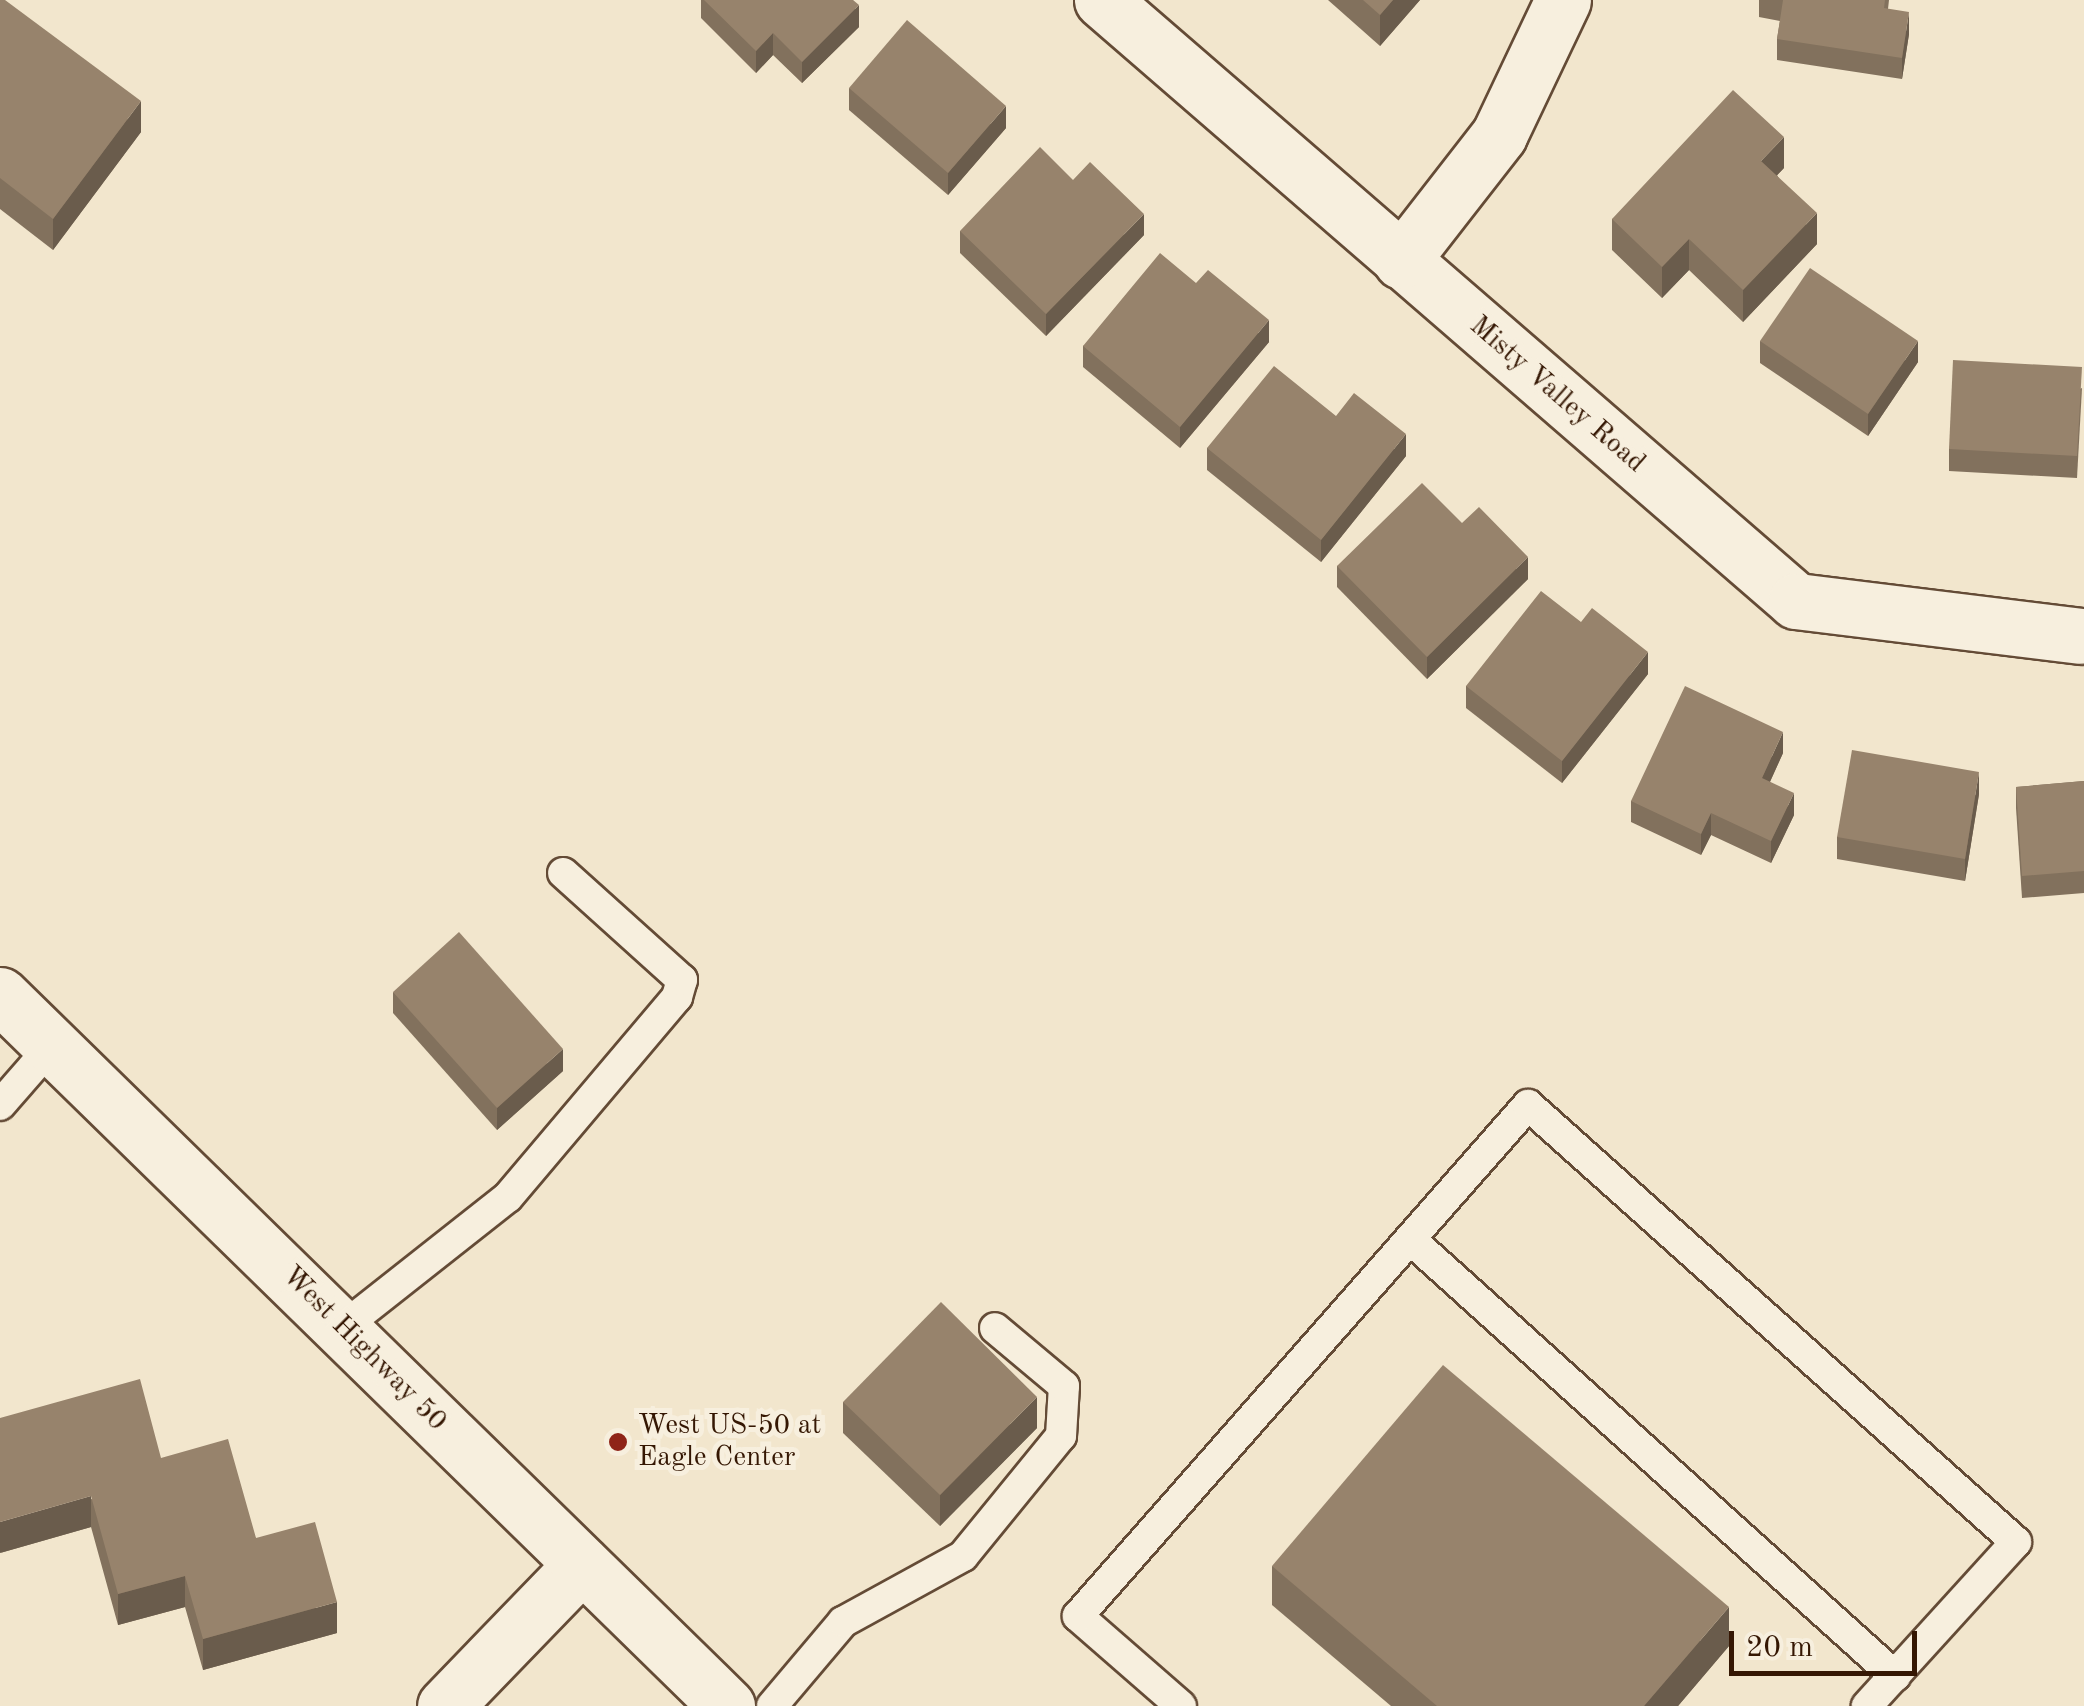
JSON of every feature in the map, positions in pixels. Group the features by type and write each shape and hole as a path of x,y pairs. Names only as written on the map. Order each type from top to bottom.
{"street":[{"name":"Misty Valley Road","path":"1102,0 1796,601 2080,636"},
{"path":"1401,260 1499,135 1564,0"},
{"name":"West Highway 50","path":"0,994 727,1706"},
{"path":"445,1706 582,1564"}],"lane":[{"path":"342,1328 508,1196 677,997 682,980 564,874"},
{"path":"0,1105 54,1043"},
{"path":"1181,1706 1078,1616 1528,1105 2016,1542 1867,1706"},
{"path":"1410,1239 1894,1676"},
{"path":"772,1706 843,1622 963,1556 1061,1436 1064,1386 996,1328"}],"building":[{"path":"0,0 141,101 53,219 0,178"},
{"path":"704,0 853,0 859,5 802,62 773,33 756,51"},
{"path":"1363,0 1393,0 1380,15"},
{"path":"1783,0 1885,0 1884,8 1909,12 1902,58 1777,39"},
{"path":"907,20 1006,106 948,173 849,88"},
{"path":"1733,90 1784,137 1761,161 1817,213 1743,290 1689,239 1662,267 1612,219"},
{"path":"1040,147 1073,180 1090,162 1144,214 1046,314 960,231"},
{"path":"1160,253 1196,283 1208,270 1269,320 1180,427 1083,346"},
{"path":"1810,268 1918,341 1868,414 1760,341"},
{"path":"1953,360 2082,367 2077,456 1949,449"},
{"path":"1274,366 1336,416 1354,393 1406,434 1321,540 1207,448"},
{"path":"1422,483 1462,523 1479,507 1528,557 1427,657 1337,566"},
{"path":"1541,591 1581,622 1592,608 1648,652 1562,761 1466,686"},
{"path":"1685,686 1783,732 1762,778 1794,793 1771,841 1711,813 1701,834 1631,801"},
{"path":"1852,750 1979,772 1965,859 1837,837"},
{"path":"2084,781 2084,871 2022,876 2016,787"},
{"path":"459,932 563,1049 497,1108 393,992"},
{"path":"941,1302 1037,1397 940,1495 843,1402"},
{"path":"1443,1365 1729,1607 1644,1706 1437,1706 1272,1566"},
{"path":"140,1379 161,1458 228,1439 256,1538 315,1522 337,1602 203,1639 185,1576 118,1594 91,1496 0,1522 0,1418"}],"place":[{"name":"West US-50 at Eagle Center","path":"618,1442"}]}
